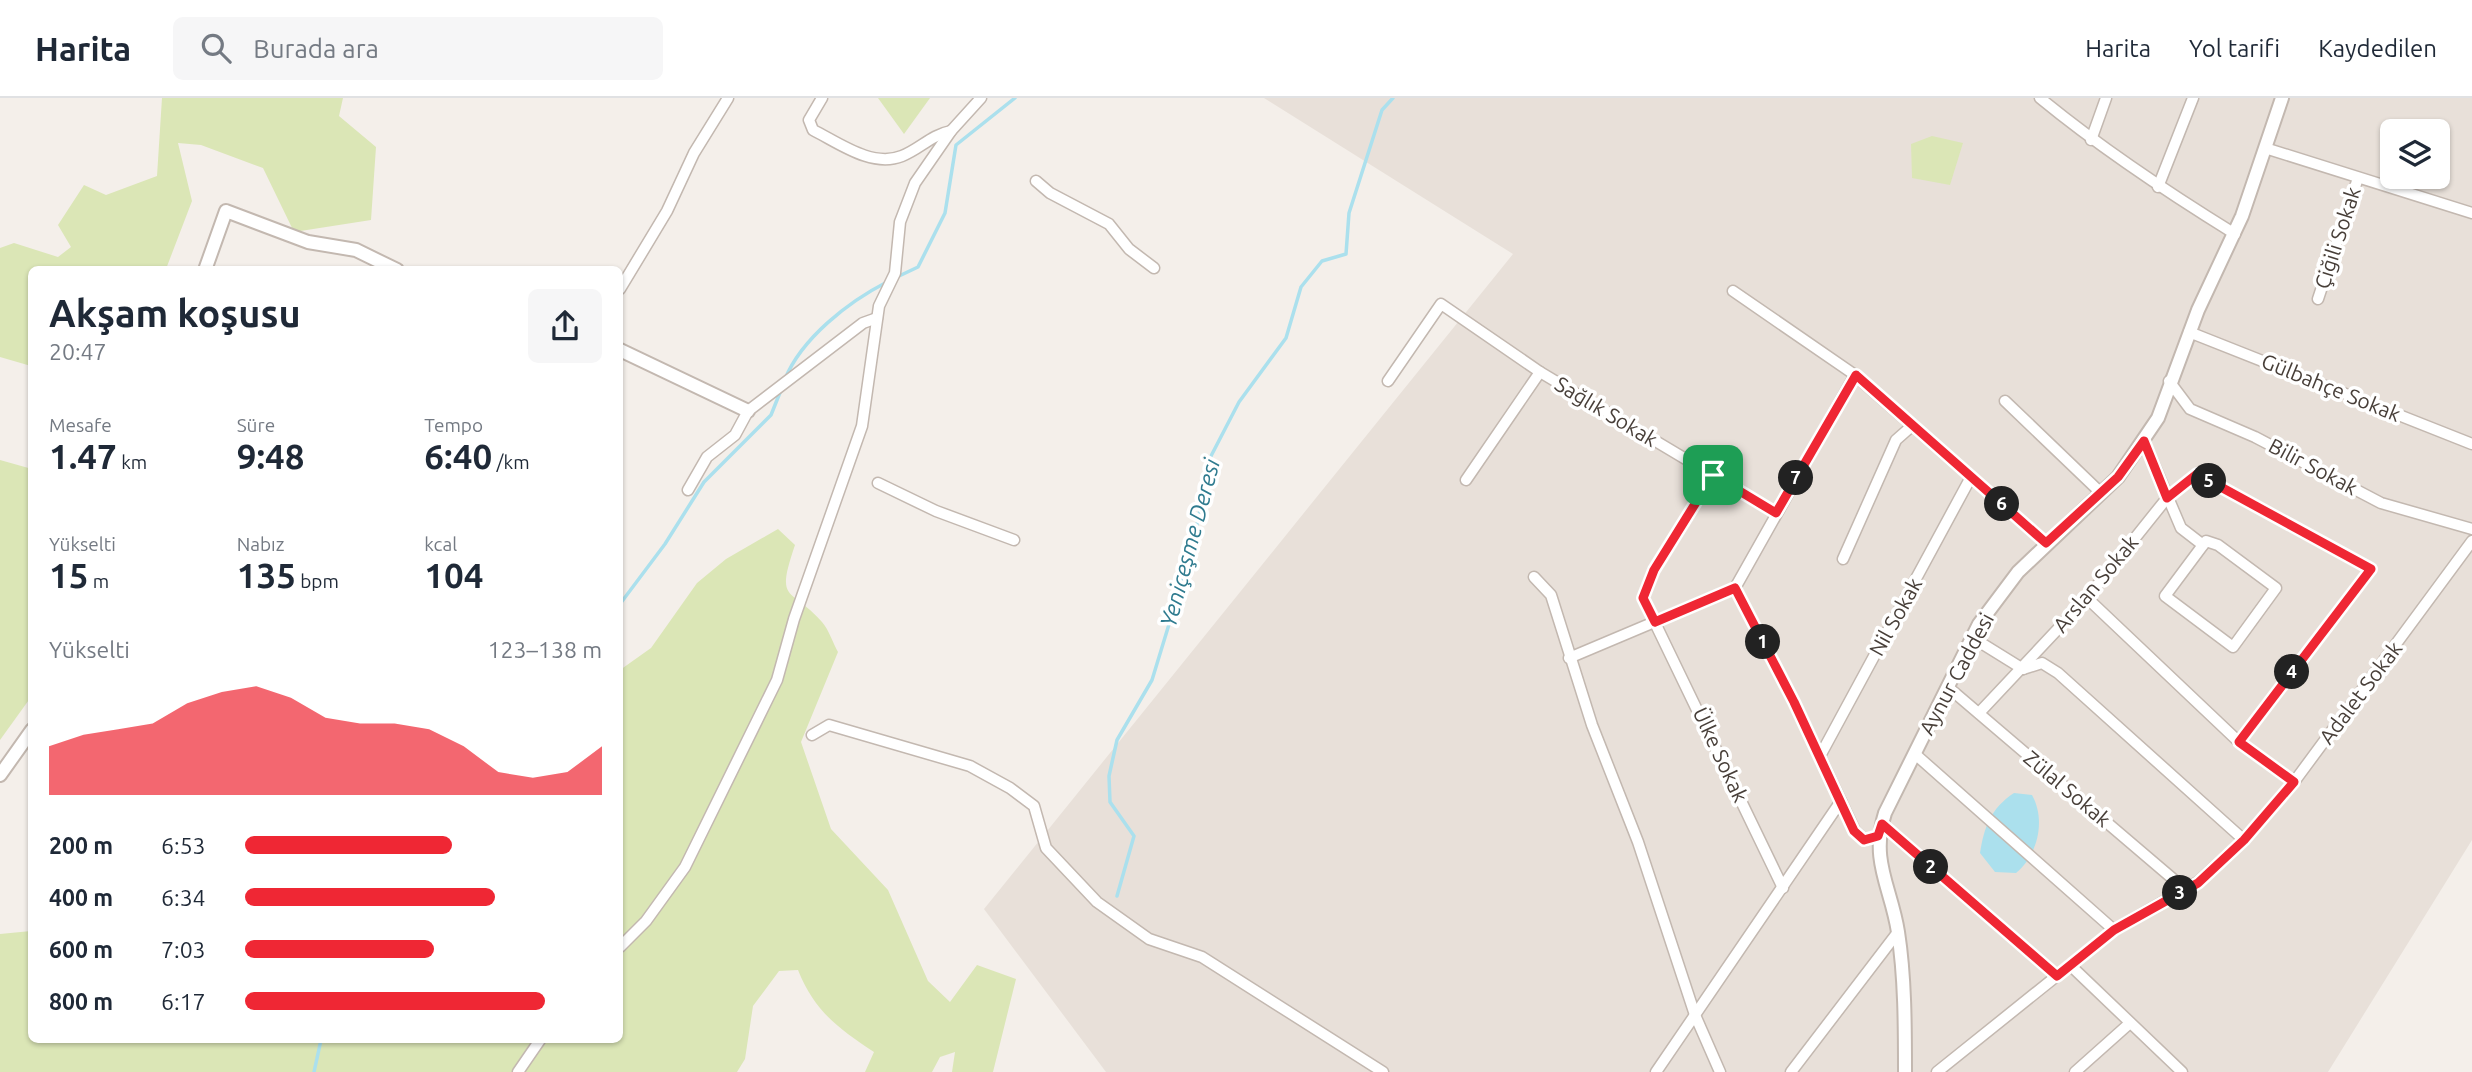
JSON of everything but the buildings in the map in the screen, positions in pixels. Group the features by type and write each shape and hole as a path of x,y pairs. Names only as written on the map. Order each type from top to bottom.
{"street":[{"path":"623,284 667,211 694,153 729,98"},
{"path":"821,98 809,120 813,130 881,160 902,156 938,134 951,131"},
{"path":"623,944 646,921 685,867 777,680 794,619 862,426 879,306 895,273 900,222 915,183 951,131 981,98"},
{"path":"2040,98 2091,140 2158,187 2235,234"},
{"path":"2091,140 2106,98"},
{"path":"2158,187 2193,98"},
{"name":"Aynur Caddesi","path":"1905,1072 1898,932 1880,868 1880,830 1979,624 2018,572 2118,477 2158,418 2169,381 2189,332 2235,234 2282,98"},
{"path":"2265,148 2472,213"},
{"name":"Çiğili Sokak","path":"2318,299 2358,178"},
{"path":"1036,181 1051,193 1109,224 1129,249 1154,268"},
{"path":"206,266 226,211 308,242 356,250 389,266"},
{"path":"1733,291 1856,375 2046,543"},
{"name":"Sağlık Sokak","path":"1388,381 1441,304 1540,372 1776,513"},
{"path":"688,490 707,457 735,435 748,411 863,323 877,318"},
{"name":"Gülbahçe Sokak","path":"2189,332 2472,444"},
{"path":"623,352 748,411"},
{"path":"1466,480 1540,372"},
{"path":"1569,658 1735,588 1856,375"},
{"name":"Bilir Sokak","path":"2169,381 2190,409 2255,437 2381,503 2472,529"},
{"path":"2005,401 2101,493"},
{"path":"1843,558 1896,440 1913,425"},
{"path":"2144,441 2181,528 2203,545"},
{"name":"Arslan Sokak","path":"1979,713 2088,598 2167,498 2197,474 2371,569 2239,742"},
{"name":"Ülke Sokak","path":"1713,475 1654,570 1643,598 1783,888"},
{"name":"Nil Sokak","path":"1820,756 1971,477"},
{"path":"878,483 936,511 1014,540"},
{"path":"2206,541 2218,545 2276,588 2233,647 2165,596 2203,545 2206,541"},
{"name":"Adalet Sokak","path":"1937,1072 2114,930 2198,883 2244,840 2294,782 2472,541"},
{"path":"1534,577 1551,595 1569,658 1638,842 1695,1015 1720,1072"},
{"path":"1735,588 1820,756 1854,831 1864,840 1880,830 2057,976"},
{"path":"2088,598 2239,742 2294,782"},
{"path":"1973,638 2023,669 2042,663 2058,673 2244,840"},
{"name":"Zülal Sokak","path":"1949,688 2186,890"},
{"path":"812,735 829,725 862,732 970,766 1010,789 1034,806 1046,848 1097,902 1149,939 1202,957 1384,1072"},
{"path":"0,775 28,736"},
{"path":"1915,754 2114,930"},
{"path":"1656,1072 1841,801"},
{"path":"1791,1072 1898,932"},
{"path":"2070,965 2182,1072"},
{"path":"2075,1072 2130,1023"},
{"path":"517,1072 538,1043"}],"shaded area":[{"path":"1264,98 2472,98 2472,840 2328,1072 1106,1072 984,909 1513,254"}],"green space":[{"path":"162,98 343,98 339,116 376,147 371,220 294,232 263,168 201,145 178,143 192,201 167,266 28,266 28,365 0,357 0,248 14,243 58,257 71,247 58,225 84,185 106,195 157,176"},
{"path":"878,98 930,98 904,134"},
{"path":"1932,136 1963,143 1950,185 1912,178 1911,144"},
{"path":"0,460 28,468 28,701 0,740"},
{"path":"778,529 795,545 786,586 794,597 822,622 838,652 801,742 831,829 888,890 928,981 950,1002 977,965 1016,979 993,1072 952,1072 955,1052 940,1057 932,1072 865,1072 874,1052 829,1018 812,997 798,970 779,971 753,1006 745,1059 737,1072 0,1072 0,934 28,931 28,1043 623,1043 623,668 651,648 697,583 726,559"}],"water":[{"path":"2014,793 2032,795 2038,815 2038,837 2030,857 2016,873 1995,872 1980,853 1984,835 1994,812"}],"waterway":[{"path":"897,277 918,267 945,213 956,145 1015,98"},
{"name":"Yeniçeşme Deresi","path":"1117,896 1134,836 1110,802 1109,776 1117,740 1152,680 1192,549 1211,456 1239,402 1286,338 1301,287 1322,261 1346,254 1349,213 1382,110 1393,98"},
{"path":"785,379 814,336 842,311 887,282"},
{"path":"623,600 665,544 704,482 771,415 781,390"},
{"path":"314,1072 320,1043"}],"route":[{"path":"1856,375 2046,543 2118,477 2144,441 2167,498 2197,474 2371,569 2239,742 2294,782 2244,840 2198,883 2114,930 2057,976 1882,824 1878,836 1864,840 1854,831 1794,702 1735,588 1655,622 1643,598 1654,570 1713,475 1776,513 1856,375"}]}
